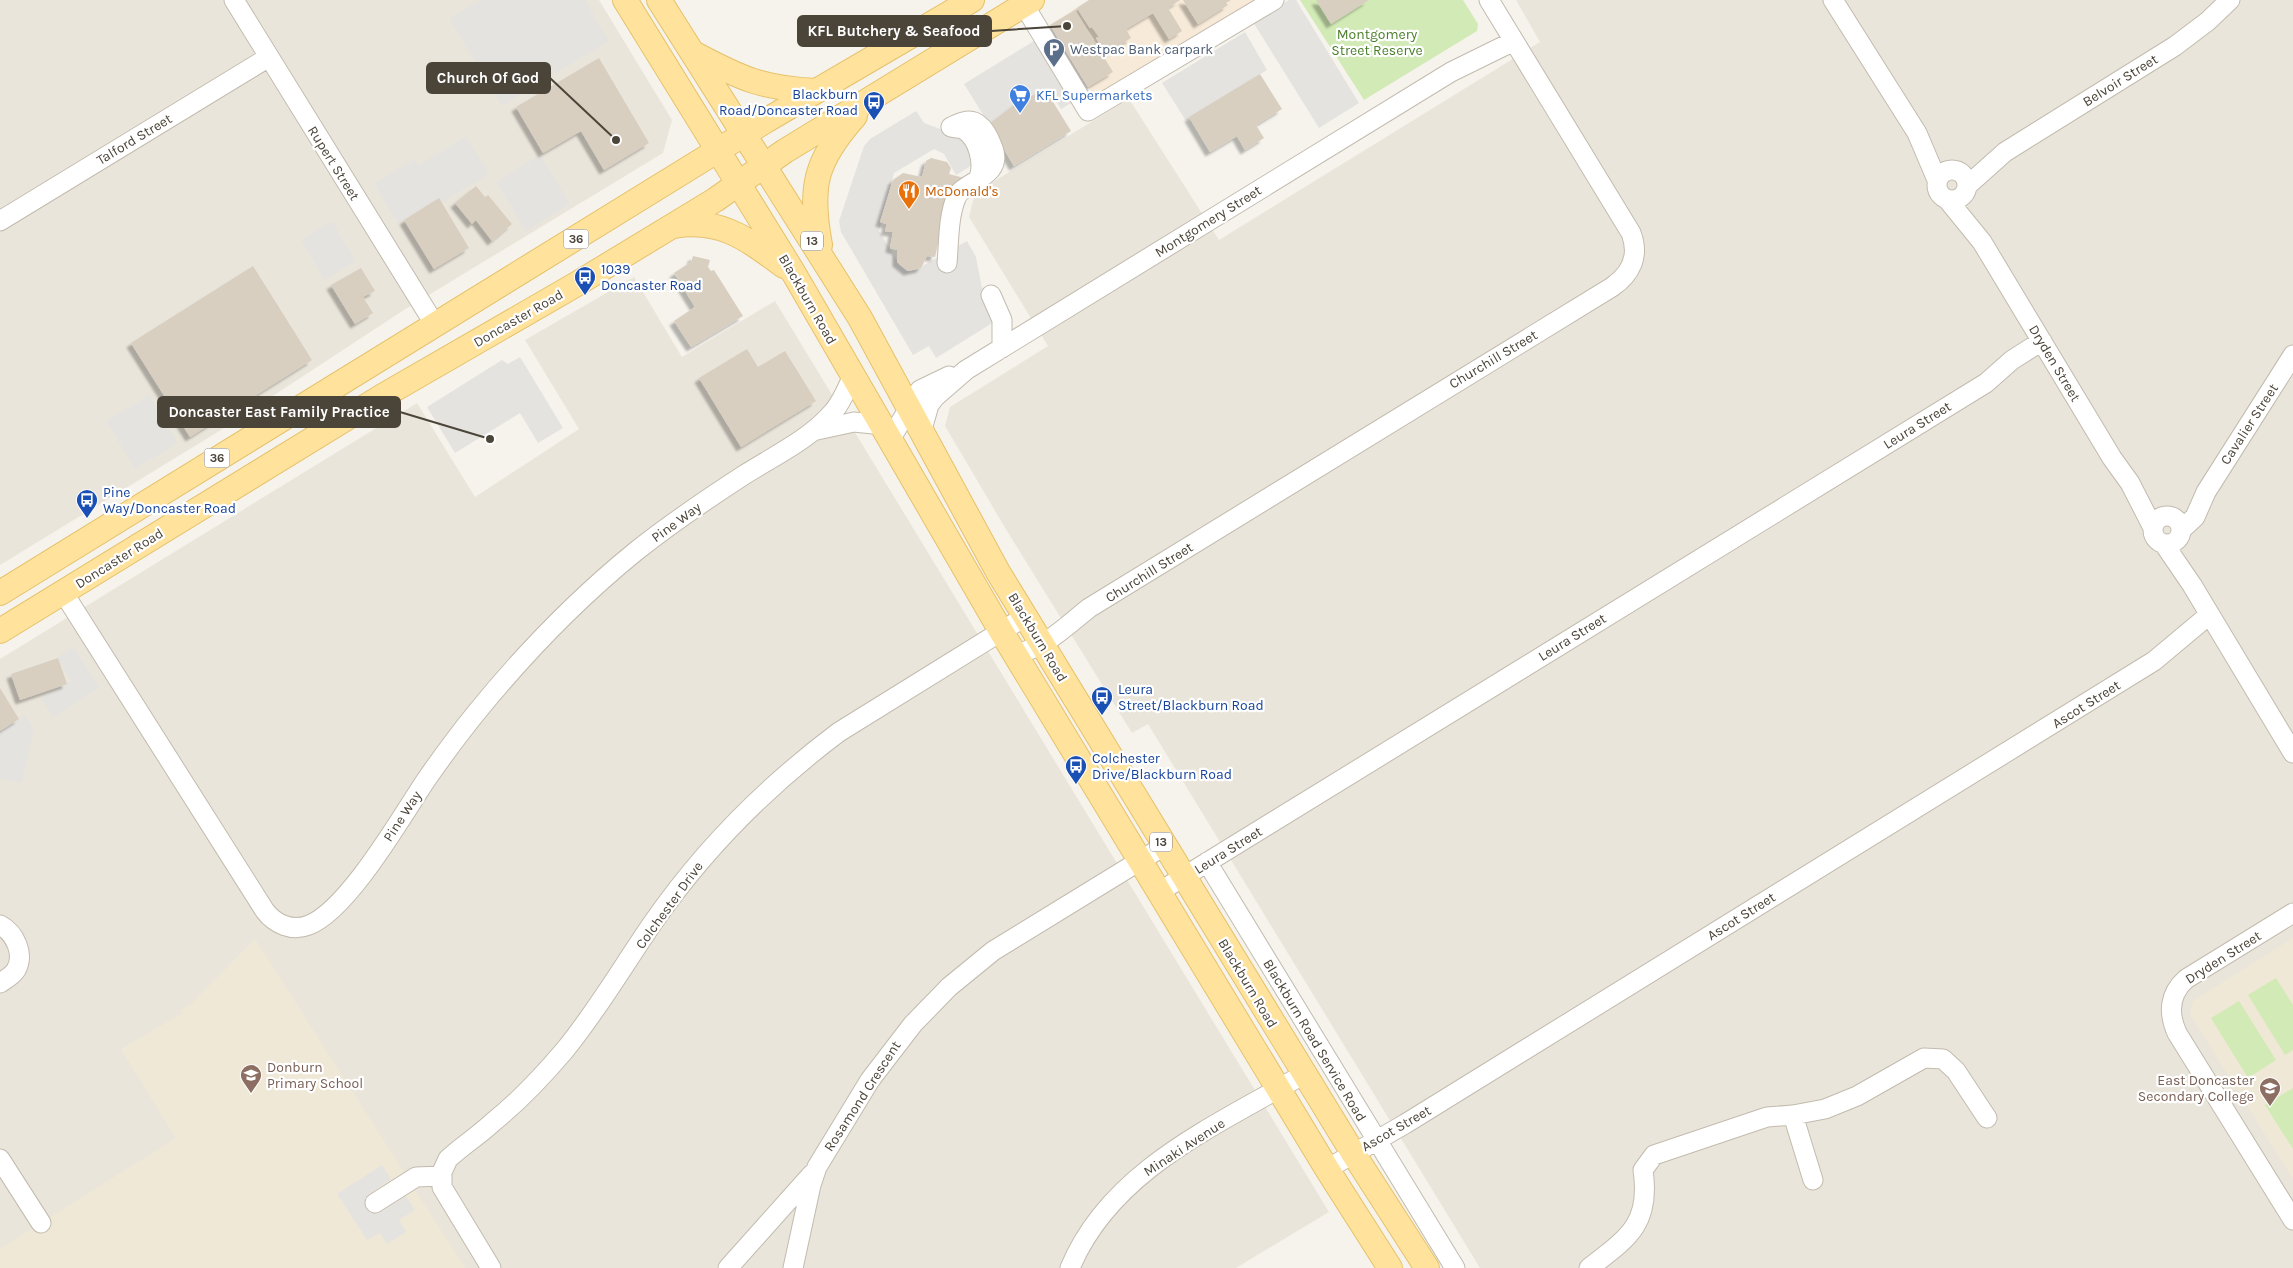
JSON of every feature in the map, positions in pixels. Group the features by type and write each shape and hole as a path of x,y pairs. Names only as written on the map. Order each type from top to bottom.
{"main road":[{"name":"Blackburn Road","path":"624,0 793,272 887,431 1001,631 1327,1169 1390,1268"},
{"name":"Blackburn Road","path":"659,0 860,318 922,429 969,520 1035,631 1183,877 1426,1268"},
{"name":"36","path":"0,592 744,134 972,0"},
{"name":"Doncaster Road","path":"0,631 382,397 672,226 738,184 764,164 1028,2"},
{"path":"694,53 737,77 757,84 784,89 816,91"},
{"path":"822,257 814,195 820,167 838,134 869,99"},
{"path":"672,226 694,223 729,230 754,244 793,272"}],"street":[{"name":"Rupert Street","path":"234,0 435,325"},
{"path":"1028,2 1088,111 1274,0"},
{"name":"Churchill Street","path":"1015,654 1031,651 1035,631 1089,608 1612,287 1628,273 1635,254 1631,233 1489,0"},
{"name":"Dryden Street","path":"1834,0 1917,133 1937,180"},
{"name":"Belvoir Street","path":"1961,179 2175,46 2208,21 2230,0"},
{"name":"Montgomery Street","path":"922,429 929,405 934,397 966,370 1510,35"},
{"name":"Talford Street","path":"0,221 269,57"},
{"path":"947,263 952,214 956,196 978,180 982,172 982,161 974,142 964,129 951,127"},
{"name":"Dryden Street","path":"1917,133 1961,179 1982,242"},
{"path":"1944,172 1961,179 1958,198 1947,199 1939,194 1937,180 1944,172"},
{"name":"Dryden Street","path":"1947,199 1982,242 2112,458 2130,484 2170,524 2187,551 2192,585"},
{"path":"991,295 1002,320 1002,348"},
{"name":"Leura Street","path":"1159,892 1986,382 2012,360 2045,347"},
{"name":"Cavalier Street","path":"2164,544 2176,541 2170,524 2206,492 2293,355"},
{"name":"Montgomery Street","path":"887,431 910,407 920,390 942,378 966,370"},
{"name":"Pine Way","path":"63,592 270,917 288,927 304,927 319,919 350,890 380,851 426,780 470,720 524,656 555,623 610,573 680,518 816,430 840,404 853,376"},
{"name":"Pine Way","path":"816,430 842,423 887,431"},
{"name":"Dryden Street","path":"2164,544 2192,585 2293,753"},
{"name":"Ascot Street","path":"1327,1169 2154,662 2214,622"},
{"name":"Colchester Drive","path":"441,1176 450,1157 494,1122 527,1092 563,1051 596,1009 669,901 709,851 755,802 788,772 838,732 1001,631 1035,631"},
{"name":"Rosamond Crescent","path":"793,1268 816,1169 845,1118 881,1065 913,1024 949,987 1018,934 1164,846"},
{"name":"Blackburn Road Service Road","path":"1207,862 1454,1268"},
{"name":"Dryden Street","path":"2293,913 2186,979 2176,990 2170,1007 2177,1033 2293,1220"},
{"path":"0,925 15,940 19,960 16,970 0,983"},
{"path":"1589,1268 1634,1231 1644,1209 1646,1190 1643,1170 1654,1155 1767,1117 1794,1115 1826,1109 1857,1096 1924,1058 1943,1058 1956,1071 1987,1118"},
{"name":"Minaki Avenue","path":"1070,1268 1095,1222 1137,1177 1178,1149 1304,1074"},
{"path":"1794,1115 1813,1180"},
{"path":"0,1159 41,1223"},
{"path":"728,1268 816,1169"},
{"path":"376,1203 416,1177 441,1176 446,1195 492,1268"}],"shaded area":[{"path":"0,0 599,0 672,120 663,153 404,310 221,430 0,565"},
{"path":"480,0 585,0 609,41 502,106 449,19"},
{"path":"1089,0 1263,0 1096,98 1050,25"},
{"path":"1289,0 1296,0 1359,103 1319,128 1253,22"},
{"path":"1516,0 2293,0 2293,1268 1480,1268 1148,724 1132,733 1004,526 945,426 950,407 1048,346 969,217 975,193 1129,99 1219,240 1540,42"},
{"path":"1050,31 1088,93 1061,109 1048,89 1045,89 1015,104 989,124 964,84"},
{"path":"1245,32 1267,70 1186,121 1162,83"},
{"path":"916,111 924,123 962,137 977,162 956,175 944,154 934,149 894,173 879,231 901,267 908,271 915,270 967,241 976,257 986,309 994,322 936,358 929,346 913,355 841,232 839,221 864,146 870,139"},
{"path":"466,136 489,174 442,203 439,198 398,223 374,184 414,159 419,165"},
{"path":"540,155 570,204 526,231 496,182"},
{"path":"332,221 356,261 324,280 301,240"},
{"path":"634,277 682,357 775,301 1329,1212 1236,1268 0,1268 0,659 417,403 475,497 579,429 525,340"},
{"path":"520,357 563,428 538,443 520,413 455,453 427,407 502,360 508,364"},
{"path":"149,395 178,443 135,469 106,421"},
{"path":"74,647 99,688 53,717 41,699 71,681 57,657"},
{"path":"25,715 34,729 22,783 0,779 0,731"},
{"name":"East Doncaster Secondary College","path":"2293,938 2293,1179 2190,1014 2193,1001"},
{"name":"Donburn Primary School","path":"255,939 465,1268 0,1268 0,1249 176,1138 121,1049 183,1013 181,1010 192,1003"},
{"path":"382,1165 391,1179 369,1194 374,1203 381,1212 406,1196 415,1210 399,1220 406,1232 387,1244 380,1233 367,1240 337,1194"}],"green space":[{"name":"Montgomery Street Reserve","path":"1300,0 1463,0 1478,24 1477,31 1364,100"},
{"path":"2276,978 2293,1005 2293,1050 2285,1055 2248,995"},
{"path":"2239,1001 2276,1060 2248,1078 2211,1018"},
{"path":"2293,1088 2293,1149 2265,1105"}],"building":[{"path":"1089,0 1180,0 1168,8 1182,31 1169,39 1153,13 1126,29 1131,38 1106,54 1096,38 1099,37 1092,27 1090,28 1077,8"},
{"path":"1183,0 1231,0 1226,3 1228,5 1198,24"},
{"path":"1316,0 1369,0 1331,24"},
{"path":"1075,10 1113,72 1088,87 1050,25"},
{"path":"599,58 649,143 604,170 581,131 543,153 516,107"},
{"path":"1260,74 1282,109 1256,125 1264,138 1245,150 1237,136 1210,152 1189,117"},
{"path":"1045,89 1071,131 1014,166 989,124 1015,104"},
{"path":"931,158 947,162 951,168 949,174 964,178 950,192 935,257 927,256 921,268 908,271 897,262 897,250 890,248 893,232 885,231 887,224 880,222 893,180 903,173 922,177 926,161"},
{"path":"476,186 485,197 488,195 512,224 492,241 476,220 472,224 455,203"},
{"path":"439,198 469,248 434,269 404,220"},
{"path":"693,256 710,260 708,267 711,271 714,270 743,316 691,347 674,321 695,307 674,273 691,262"},
{"path":"253,266 312,360 190,437 131,343"},
{"path":"361,268 375,291 363,297 373,313 355,324 331,285"},
{"path":"747,349 758,367 785,351 816,401 741,447 699,378"},
{"path":"58,658 67,684 20,700 11,674"},
{"path":"0,688 19,719 0,731"}],"place":[{"name":"KFL Butchery & Seafood","path":"1067,26"},
{"name":"Westpac Bank carpark","path":"1054,68"},
{"name":"KFL Supermarkets","path":"1020,114"},
{"name":"Blackburn Road/Doncaster Road","path":"874,121"},
{"name":"Church Of God","path":"616,140"},
{"name":"McDonald's","path":"909,210"},
{"name":"1039 Doncaster Road","path":"585,296"},
{"name":"Doncaster East Family Practice","path":"490,439"},
{"name":"Pine Way/Doncaster Road","path":"87,519"},
{"name":"Leura Street/Blackburn Road","path":"1102,716"},
{"name":"Colchester Drive/Blackburn Road","path":"1076,785"},
{"name":"Donburn Primary School","path":"251,1094"},
{"name":"East Doncaster Secondary College","path":"2270,1107"}]}
